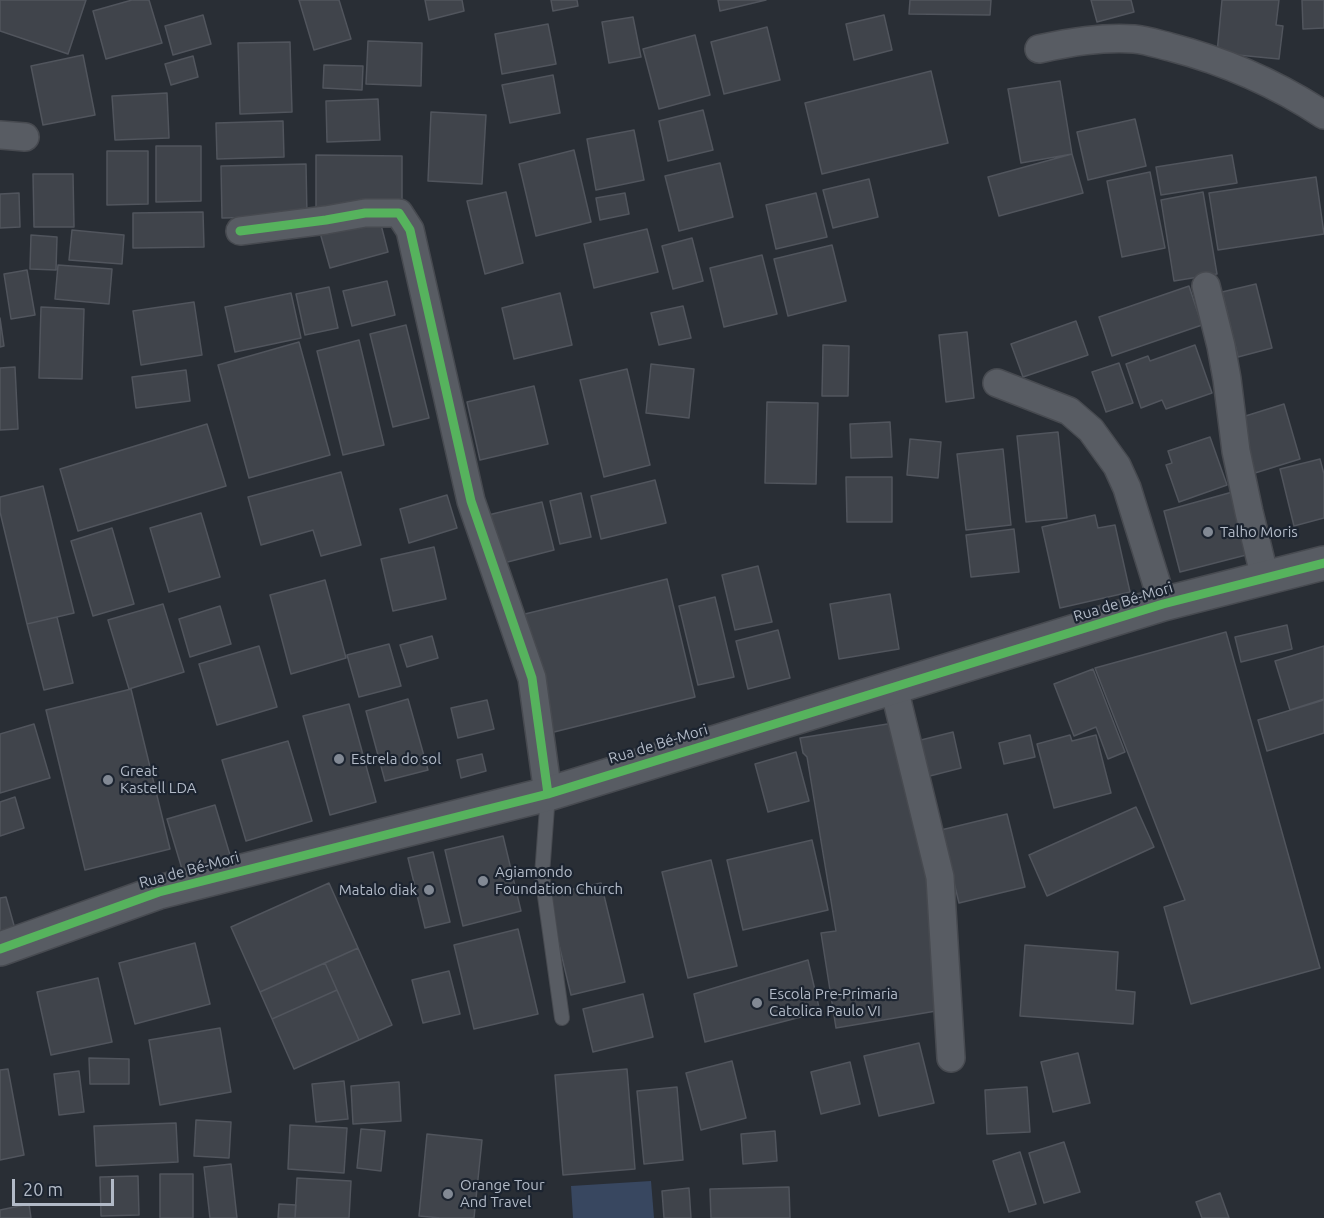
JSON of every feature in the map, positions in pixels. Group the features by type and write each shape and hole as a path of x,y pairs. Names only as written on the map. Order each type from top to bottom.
{"street":[{"path":"1039,49 1105,38 1137,39 1241,70 1324,115"},
{"path":"240,231 365,213 399,213 410,230 471,501 532,678 548,794"},
{"path":"1206,286 1227,379 1236,451 1265,578"},
{"path":"997,383 1069,411 1090,430 1117,466 1127,488 1163,604"},
{"name":"Rua de Bé-Mori","path":"0,949 159,892 548,794 1163,604 1324,563"},
{"path":"894,688 940,877 951,1058"}],"lane":[{"path":"548,794 542,875 562,1018"}],"water":[{"path":"651,1181 654,1218 573,1218 571,1186"}],"building":[{"path":"0,0 86,0 68,54 0,31"},
{"path":"132,0 149,0 162,43 106,59 93,11"},
{"path":"299,0 339,0 351,39 314,50"},
{"path":"425,0 462,0 464,11 429,20"},
{"path":"551,0 577,0 578,6 553,11"},
{"path":"718,0 766,0 720,11"},
{"path":"910,0 991,0 990,15 909,14"},
{"path":"1091,0 1131,0 1134,12 1097,22"},
{"path":"1222,0 1279,0 1276,25 1283,26 1279,59 1217,53"},
{"path":"1302,0 1324,0 1324,28 1303,29"},
{"path":"203,15 211,44 173,55 165,26"},
{"path":"884,15 892,50 854,60 846,24"},
{"path":"633,17 641,57 609,63 602,22"},
{"path":"548,24 556,64 502,74 495,34"},
{"path":"767,27 780,80 724,94 711,42"},
{"path":"695,35 710,95 659,109 643,49"},
{"path":"368,41 422,43 421,86 366,84"},
{"path":"290,42 292,112 240,114 238,43"},
{"path":"83,55 95,115 43,125 31,66"},
{"path":"193,56 198,77 171,85 165,64"},
{"path":"324,65 363,66 362,90 323,88"},
{"path":"931,71 948,143 822,174 805,103"},
{"path":"553,75 560,113 510,123 502,85"},
{"path":"1060,81 1072,154 1021,163 1008,89"},
{"path":"167,93 169,138 115,140 112,96"},
{"path":"378,99 380,140 327,142 326,101"},
{"path":"703,110 713,150 668,161 659,121"},
{"path":"431,112 486,115 482,184 428,181"},
{"path":"1135,119 1146,166 1088,180 1077,132"},
{"path":"283,121 284,157 217,159 216,123"},
{"path":"634,130 644,180 596,190 587,139"},
{"path":"156,146 201,146 201,201 156,202"},
{"path":"574,150 591,222 536,236 519,164"},
{"path":"107,151 148,151 148,204 107,205"},
{"path":"1072,154 1083,193 999,216 988,177"},
{"path":"316,155 402,156 402,211 316,210"},
{"path":"1232,155 1237,183 1161,195 1156,167"},
{"path":"720,163 733,217 679,231 665,176"},
{"path":"306,164 307,216 222,218 221,166"},
{"path":"1150,172 1165,248 1122,257 1107,181"},
{"path":"33,174 73,174 74,227 34,227"},
{"path":"1316,177 1324,234 1218,250 1209,193"},
{"path":"869,179 878,217 833,228 823,190"},
{"path":"506,192 523,263 485,274 467,201"},
{"path":"1203,192 1217,274 1174,281 1161,200"},
{"path":"19,193 20,227 0,228 0,194"},
{"path":"625,193 629,214 600,220 596,198"},
{"path":"816,193 827,237 776,249 766,205"},
{"path":"203,212 204,247 133,248 133,213"},
{"path":"378,213 388,252 330,268 319,229"},
{"path":"647,229 658,272 594,288 584,244"},
{"path":"72,230 124,235 122,264 69,260"},
{"path":"31,235 57,237 56,270 30,269"},
{"path":"692,238 703,281 673,289 662,246"},
{"path":"832,245 846,301 788,316 774,259"},
{"path":"762,255 777,314 724,327 710,268"},
{"path":"58,265 112,269 109,304 55,299"},
{"path":"27,270 35,315 11,319 4,274"},
{"path":"387,281 395,315 352,326 343,291"},
{"path":"1256,284 1272,348 1238,357 1222,292"},
{"path":"1189,286 1202,325 1112,356 1099,317"},
{"path":"329,287 338,328 305,335 296,294"},
{"path":"291,293 301,338 235,352 225,307"},
{"path":"560,293 572,345 514,359 502,308"},
{"path":"194,302 202,355 141,365 133,311"},
{"path":"683,306 691,338 659,345 651,313"},
{"path":"41,307 84,309 82,379 39,378"},
{"path":"0,318 4,346 0,347"},
{"path":"1076,321 1088,355 1023,377 1011,344"},
{"path":"406,325 429,418 393,427 370,334"},
{"path":"967,332 974,398 946,402 939,335"},
{"path":"359,340 384,445 343,455 317,351"},
{"path":"299,342 330,455 249,478 218,365"},
{"path":"823,345 849,346 848,396 822,396"},
{"path":"1195,345 1212,393 1166,409 1162,400 1141,408 1126,364 1148,356 1150,361"},
{"path":"1119,363 1133,403 1106,412 1092,372"},
{"path":"651,364 694,369 689,418 646,413"},
{"path":"15,367 18,429 0,430 0,368"},
{"path":"627,369 650,465 604,477 580,380"},
{"path":"186,370 190,401 136,408 132,377"},
{"path":"534,386 548,444 480,460 467,402"},
{"path":"767,402 818,403 816,484 765,483"},
{"path":"1284,404 1300,459 1255,473 1239,418"},
{"path":"890,422 892,457 851,458 850,424"},
{"path":"207,424 226,486 78,531 60,469"},
{"path":"1058,432 1067,518 1026,522 1017,436"},
{"path":"1210,437 1227,485 1179,502 1166,465 1172,463 1168,451"},
{"path":"910,439 941,442 938,478 907,475"},
{"path":"1003,449 1011,525 966,530 957,454"},
{"path":"1320,459 1324,474 1324,518 1294,526 1280,469"},
{"path":"341,472 361,545 321,556 313,530 261,545 248,497"},
{"path":"846,477 892,477 892,522 847,522"},
{"path":"655,480 666,523 601,539 591,496"},
{"path":"43,486 74,613 27,624 0,512 0,497"},
{"name":"Talho Moris","path":"1236,491 1250,554 1180,572 1164,511"},
{"path":"581,493 591,537 560,544 550,501"},
{"path":"447,495 457,528 409,543 400,509"},
{"path":"542,502 554,550 496,565 484,516"},
{"path":"201,513 220,577 169,592 150,528"},
{"path":"1095,515 1098,528 1115,525 1130,592 1060,608 1042,527"},
{"path":"112,528 134,604 93,616 71,541"},
{"path":"1014,529 1019,572 971,577 966,535"},
{"path":"434,547 446,599 393,611 381,559"},
{"path":"758,566 772,622 735,630 722,575"},
{"path":"667,579 695,697 550,733 521,615"},
{"path":"325,580 346,658 291,674 270,595"},
{"path":"890,594 899,649 839,659 830,604"},
{"path":"715,597 734,677 698,685 679,606"},
{"path":"163,604 184,672 129,689 108,620"},
{"path":"220,606 231,644 190,657 179,619"},
{"path":"57,617 73,683 44,690 27,624"},
{"path":"1287,625 1292,649 1241,662 1235,637"},
{"path":"778,630 790,678 748,689 736,641"},
{"path":"1226,632 1320,968 1191,1004 1164,907 1185,900 1095,668"},
{"path":"432,636 438,658 407,667 400,645"},
{"path":"389,644 401,686 359,697 347,655"},
{"path":"259,646 277,707 217,725 199,664"},
{"path":"1324,646 1324,699 1290,710 1275,661"},
{"path":"1093,669 1125,752 1108,759 1096,727 1074,736 1054,684"},
{"name":"Great Kastell LDA","path":"131,689 170,849 85,870 46,710"},
{"path":"408,699 428,770 385,781 366,711"},
{"path":"487,700 494,729 458,738 451,708"},
{"path":"1324,700 1324,733 1267,751 1258,720"},
{"name":"Estrela do sol","path":"349,704 376,802 330,815 303,716"},
{"path":"900,722 948,1009 836,1028 821,933 836,931 807,757 803,753 800,738"},
{"path":"34,724 50,778 0,793 0,734"},
{"path":"953,732 961,768 926,777 917,741"},
{"path":"1030,735 1035,757 1004,764 999,743"},
{"path":"1070,735 1072,741 1096,735 1111,793 1054,808 1037,744"},
{"path":"288,741 312,821 246,841 222,760"},
{"path":"796,752 809,801 768,812 755,764"},
{"path":"482,754 486,771 461,778 457,760"},
{"path":"15,797 24,828 0,836 0,802"},
{"path":"215,805 233,865 185,879 167,819"},
{"path":"1136,807 1154,847 1047,896 1029,855"},
{"path":"1007,814 1025,887 959,903 941,830"},
{"name":"Agiamondo Foundation Church","path":"503,836 521,911 463,926 445,850"},
{"path":"812,840 828,910 743,930 727,860"},
{"name":"Matalo diak","path":"433,852 450,922 425,928 408,858"},
{"path":"711,860 737,966 688,978 662,872"},
{"path":"329,883 358,948 260,992 231,927"},
{"path":"601,883 625,982 571,995 547,895"},
{"path":"6,897 17,936 0,941 0,898"},
{"path":"518,929 538,1014 474,1029 454,945"},
{"path":"195,943 210,1004 135,1024 119,963"},
{"path":"1025,945 1118,952 1116,990 1135,992 1133,1024 1020,1016"},
{"path":"358,948 392,1025 359,1040 325,963"},
{"name":"Escola Pre-Primaria Catolica Paulo VI","path":"808,960 820,1012 705,1042 694,994"},
{"path":"325,963 337,990 272,1019 260,992"},
{"path":"449,971 460,1014 423,1023 412,980"},
{"path":"98,978 112,1042 51,1055 37,992"},
{"path":"337,990 359,1040 294,1069 272,1019"},
{"path":"643,994 653,1037 593,1052 583,1009"},
{"path":"220,1028 231,1092 160,1105 149,1040"},
{"path":"919,1043 934,1103 879,1116 864,1056"},
{"path":"1078,1053 1090,1103 1053,1112 1041,1062"},
{"path":"89,1058 129,1059 129,1084 90,1084"},
{"path":"732,1061 746,1118 701,1130 686,1073"},
{"path":"850,1062 860,1104 821,1114 811,1072"},
{"path":"8,1069 24,1155 0,1160 0,1070"},
{"path":"627,1069 635,1169 563,1175 555,1075"},
{"path":"79,1071 84,1112 59,1115 54,1074"},
{"path":"344,1081 348,1119 316,1122 312,1084"},
{"path":"399,1082 401,1121 353,1124 351,1086"},
{"path":"677,1087 683,1160 644,1164 637,1091"},
{"path":"1027,1087 1030,1132 987,1134 985,1090"},
{"path":"196,1120 231,1122 229,1158 194,1156"},
{"path":"176,1123 178,1162 96,1166 94,1126"},
{"path":"290,1125 347,1128 344,1173 288,1169"},
{"path":"361,1129 385,1131 381,1171 357,1168"},
{"path":"775,1131 777,1161 743,1164 741,1134"},
{"name":"Orange Tour And Travel","path":"427,1134 482,1140 474,1218 419,1216"},
{"path":"1064,1142 1080,1192 1044,1203 1029,1153"},
{"path":"1020,1152 1036,1204 1009,1212 993,1161"},
{"path":"231,1164 237,1218 210,1218 204,1167"},
{"path":"160,1174 193,1174 193,1218 160,1218"},
{"path":"138,1176 139,1215 101,1216 100,1177"},
{"path":"297,1178 351,1181 349,1218 295,1218"},
{"path":"789,1187 790,1218 711,1218 710,1189"},
{"path":"689,1188 691,1218 664,1218 662,1191"},
{"path":"1220,1193 1229,1218 1202,1218 1196,1202"},
{"path":"29,1204 31,1218 0,1218 0,1210"},
{"path":"279,1204 296,1205 295,1218 278,1218"}],"cycle path":[{"path":"240,231 365,213 399,213 410,230 471,501 532,678 548,794"},
{"path":"0,949 159,892 548,794 1163,604 1324,563"}],"place":[{"name":"Talho Moris","path":"1208,532"},
{"name":"Estrela do sol","path":"339,759"},
{"name":"Great Kastell LDA","path":"108,780"},
{"name":"Agiamondo Foundation Church","path":"483,881"},
{"name":"Matalo diak","path":"429,890"},
{"name":"Escola Pre-Primaria Catolica Paulo VI","path":"757,1003"},
{"name":"Orange Tour And Travel","path":"448,1194"}]}
